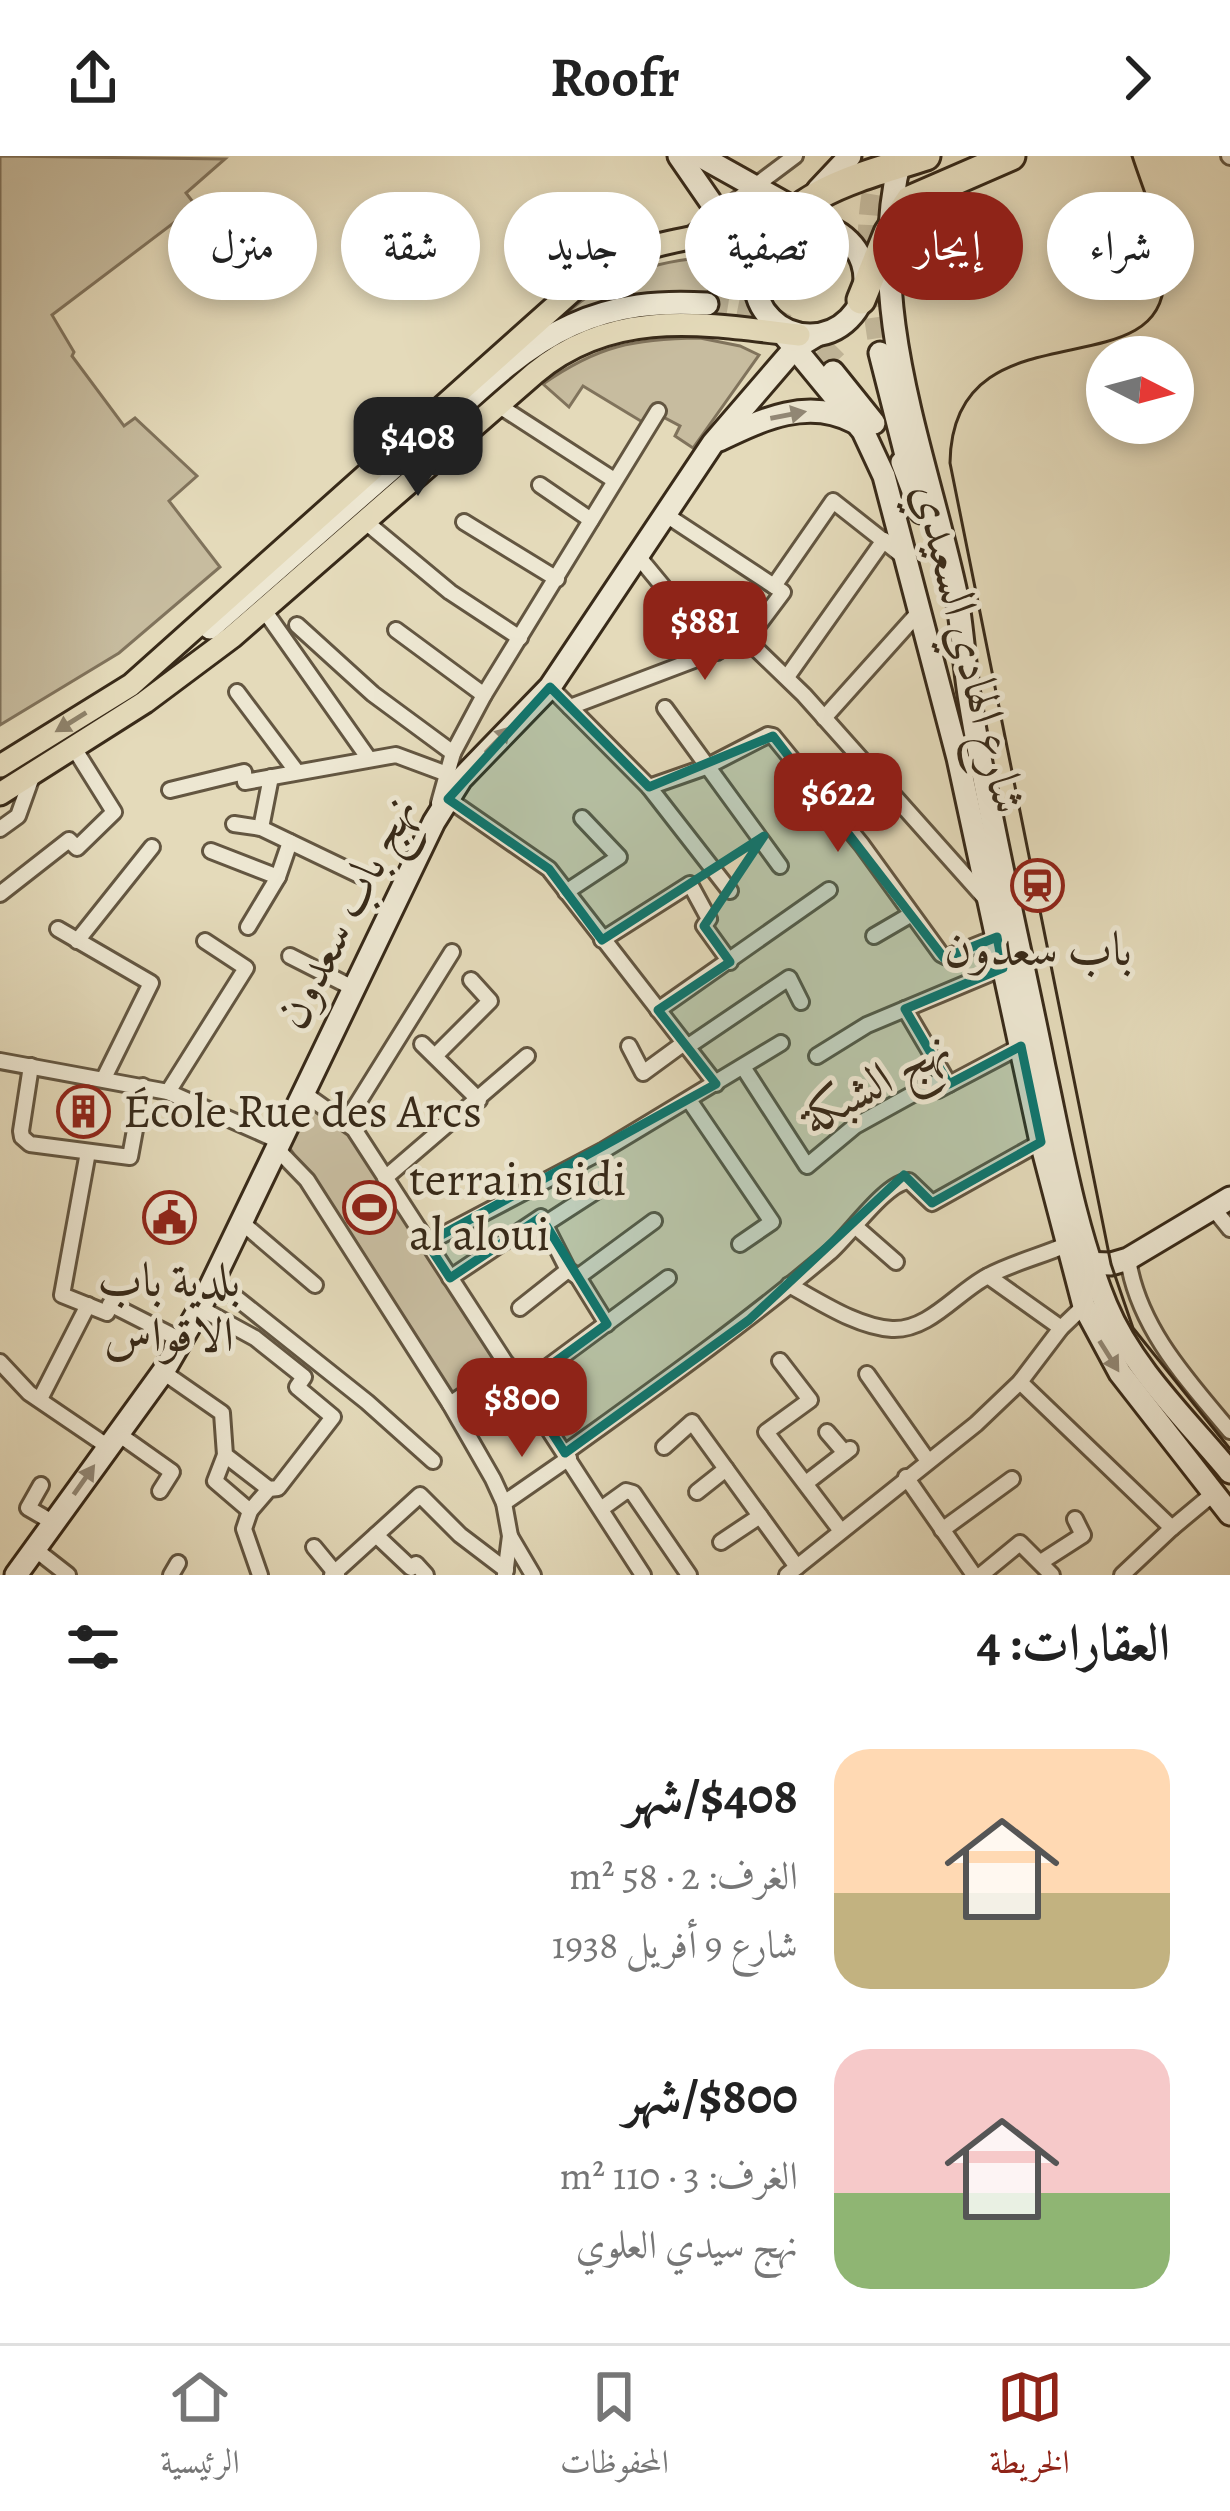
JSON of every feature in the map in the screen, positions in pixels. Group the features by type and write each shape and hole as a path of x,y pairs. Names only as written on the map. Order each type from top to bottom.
{"highway":[{"path":"923,192 1011,156"},
{"path":"843,192 909,159"},
{"path":"864,277 873,260"}],"main road":[{"path":"679,156 705,192"},
{"path":"700,156 762,192"},
{"path":"818,192 850,156"},
{"name":"شارع الهادي السعيدي","path":"900,192 909,159"},
{"path":"138,693 586,276 620,256 685,237"},
{"path":"0,766 138,693 264,610 559,356 606,333 663,322 792,334 844,324 864,277 849,253"},
{"name":"شارع الهادي السعيدي","path":"864,277 893,318"},
{"path":"759,300 792,334"},
{"name":"شارع الهادي السعيدي","path":"892,300 911,414 957,597 970,702 1058,1132 1084,1306 1112,1362 1230,1514"},
{"path":"0,794 74,748 537,345 575,323 620,308 663,302 707,309"},
{"name":"شارع الهادي السعيدي","path":"792,334 862,430 884,476 958,758 1041,1142 1076,1256 1126,1343 1230,1472"},
{"name":"نهج باب سعدون","path":"16,1575 163,1372 200,1308 434,822 460,779 550,687 663,513 792,334"},
{"path":"880,352 970,702"},
{"path":"921,512 888,432 861,390 836,368 874,423 892,461 944,670 958,758"},
{"path":"713,443 781,413 802,410 835,414 862,430"},
{"path":"1076,1256 1128,1259 1221,1203"}],"street":[{"path":"747,192 795,156"},
{"path":"498,405 614,480"},
{"path":"434,822 453,753 484,695 658,411"},
{"path":"539,485 591,520"},
{"path":"774,586 832,502 907,559"},
{"path":"570,707 747,640 783,592 663,513"},
{"path":"464,522 556,579"},
{"path":"367,523 450,592 520,638"},
{"path":"787,677 884,540"},
{"path":"637,555 717,652"},
{"path":"264,610 368,759"},
{"path":"824,718 920,611"},
{"path":"297,625 373,694 453,753"},
{"path":"396,630 484,695"},
{"path":"747,640 787,677 990,903"},
{"path":"550,687 649,787 730,891"},
{"path":"237,692 297,772"},
{"path":"665,708 780,866"},
{"path":"649,787 773,736 947,957 997,938"},
{"path":"0,894 68,840 77,848 114,812 74,748"},
{"path":"170,790 244,772 245,782 396,755 447,774"},
{"path":"0,829 18,816 33,774"},
{"path":"261,829 271,777"},
{"path":"448,799 549,869 716,1084"},
{"path":"566,892 619,857 582,818"},
{"path":"234,824 261,829 359,874"},
{"path":"248,927 278,877 290,842"},
{"path":"77,941 152,848"},
{"path":"211,851 278,877"},
{"path":"602,940 689,884 709,919 704,926 730,962"},
{"path":"658,1010 830,890"},
{"path":"874,936 910,915"},
{"path":"58,929 151,983 104,1078"},
{"path":"168,1092 246,968 205,941"},
{"path":"346,1122 452,952"},
{"path":"290,956 353,988"},
{"path":"817,1056 867,1025 1003,968"},
{"path":"629,1046 643,1073 789,978 801,1003"},
{"path":"435,1056 490,1001 471,980"},
{"path":"904,1009 950,1084"},
{"name":"نهج الشبكة","path":"428,1243 604,1150 781,1043"},
{"path":"422,1044 479,1100"},
{"name":"نهج الشبكة","path":"742,1067 806,1166 855,1126 931,1084 938,1090 1021,1046"},
{"path":"386,1178 527,1056"},
{"path":"0,1061 168,1092 278,1144 307,1180 450,1404 504,1503 510,1536 506,1572"},
{"path":"31,1066 22,1138 30,1144 125,1158 133,1154 143,1086"},
{"path":"302,1092 346,1122 386,1178 643,1575"},
{"path":"689,1100 772,1222 740,1244"},
{"path":"504,1503 789,1286 903,1180 932,1203 1041,1142"},
{"path":"88,1152 62,1295 107,1312 110,1304 182,1340"},
{"path":"545,1224 613,1180"},
{"path":"1221,1203 1230,1229"},
{"path":"450,1278 541,1217 607,1324"},
{"path":"240,1221 315,1285"},
{"path":"520,1308 654,1221"},
{"path":"856,1226 896,1262"},
{"path":"789,1286 845,1314 894,1329 910,1326 988,1276 1076,1256"},
{"path":"1128,1259 1132,1286 1148,1323 1230,1431"},
{"path":"988,1276 1061,1328"},
{"path":"522,1386 668,1278"},
{"path":"215,1281 434,1461"},
{"path":"40,1399 88,1305"},
{"path":"664,1447 692,1422 760,1516 790,1573 976,1424 1020,1382 1084,1306"},
{"path":"200,1308 255,1338 304,1377 297,1387 333,1417 278,1488 269,1489 250,1511 244,1528 260,1575"},
{"path":"780,1361 810,1400 766,1432 841,1531"},
{"path":"450,1404 508,1365"},
{"path":"0,1386 5,1367 40,1399 172,1472 160,1491"},
{"path":"163,1372 224,1416 225,1455 215,1481 250,1511"},
{"path":"868,1373 928,1461"},
{"path":"1020,1382 1172,1528"},
{"path":"806,1484 847,1451 827,1432"},
{"path":"225,1455 269,1489"},
{"path":"697,1492 726,1469"},
{"path":"906,1477 977,1575 1020,1544 1052,1575"},
{"path":"942,1530 1012,1479"},
{"path":"40,1485 28,1508 54,1523"},
{"path":"601,1509 626,1491 633,1493 689,1575"},
{"path":"1122,1575 1214,1493"},
{"path":"314,1547 335,1574 420,1495 506,1572"},
{"path":"722,1542 760,1516"},
{"path":"1041,1562 1083,1535 1075,1519"},
{"path":"376,1535 411,1568 416,1564 426,1575"},
{"path":"510,1536 533,1575"},
{"path":"35,1550 68,1575"}],"highlighted area":[{"path":"550,687 649,787 773,736 944,958 997,937 1003,968 905,1009 949,1084 1021,1046 1041,1142 932,1203 904,1175 749,1320 565,1453 522,1386 607,1324 541,1217 450,1278 427,1243 716,1084 658,1010 730,962 704,926 764,836 602,940 549,869 448,799"}],"shaded area":[{"path":"0,156 225,159 187,192 168,192 168,227 52,315 72,356 124,426 135,418 197,476 169,501 220,567 119,653 0,725"},
{"path":"685,260 685,300 698,300 548,330 584,300 661,300 661,265"},
{"path":"700,338 759,355 693,448 675,436 680,426 663,417 654,429 583,386 569,407 543,384 582,360 618,347"},
{"path":"308,1097 349,1129 502,1363 450,1400 286,1142"}],"tunnel":[{"path":"879,164 868,235 880,353"},
{"path":"707,304 779,321 810,338 838,363"}],"tram line":[{"path":"1132,156 1162,250 1164,281 1154,314 1130,333 1018,364 984,382 960,413 950,463 1111,1264 1133,1328 1230,1449"}],"place":[{"name":"باب سعدون","path":"1038,886"},
{"name":"École Rue des Arcs","path":"84,1111"},
{"name":"terrain sidi al aloui","path":"370,1207"},
{"name":"بلدية باب الاقواس","path":"169,1217"}]}
